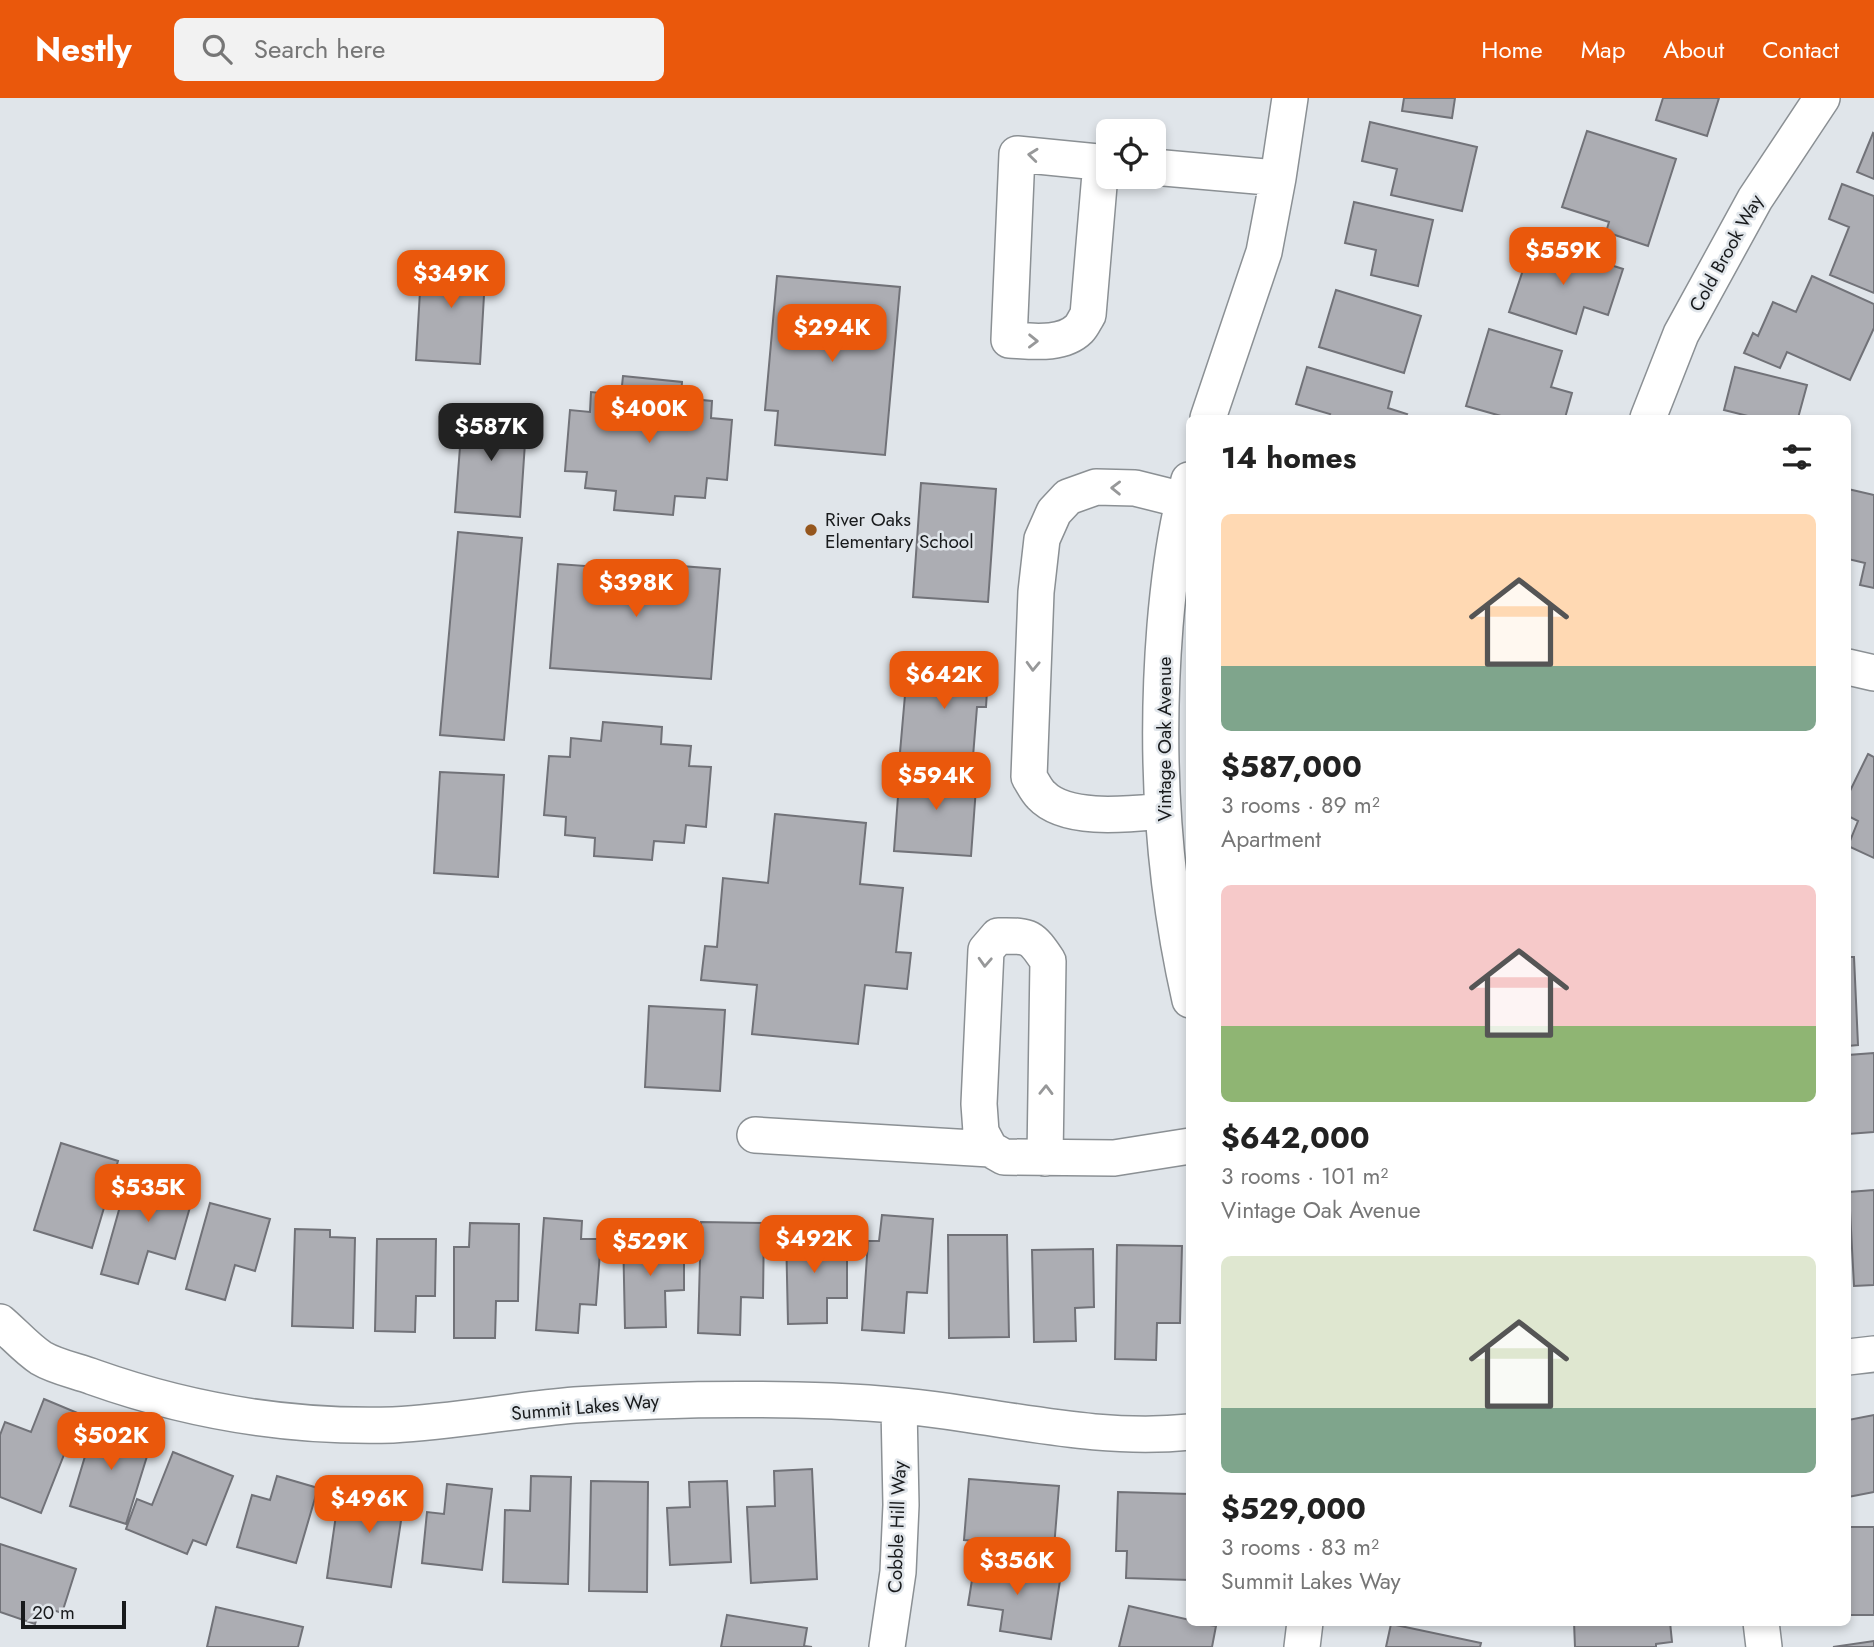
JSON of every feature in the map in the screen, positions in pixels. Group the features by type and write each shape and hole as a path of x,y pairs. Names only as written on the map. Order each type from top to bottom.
{"street":[{"path":"1209,415 1264,253 1279,178 1290,98"},
{"name":"Cold Brook Way","path":"1649,415 1681,334 1694,309 1755,199 1822,98"},
{"path":"1017,154 1105,162 1088,315 1079,329 1069,336 1042,342 1009,340 1017,154"},
{"path":"1166,168 1279,178"},
{"path":"1163,811 1105,816 1065,809 1042,797 1029,777 1037,592 1042,539 1054,513 1068,497 1096,487 1186,489"},
{"name":"Vintage Oak Avenue","path":"1186,489 1168,596 1161,680 1167,872 1186,983"},
{"path":"1851,668 1874,673"},
{"path":"1045,1158 1048,961 1037,944 1027,936 998,936 986,950 979,1104 986,1140 1004,1157 1045,1158 1114,1158 1186,1147"},
{"path":"755,1135 986,1140"},
{"name":"Summit Lakes Way","path":"0,1322 42,1359 137,1392 221,1412 306,1422 391,1425 573,1405 665,1400 771,1399 961,1413 1065,1430 1114,1434 1186,1432"},
{"path":"1851,1357 1874,1354"},
{"name":"Cobble Hill Way","path":"887,1647 898,1572 901,1505 899,1407"},
{"path":"1302,1647 1305,1626"},
{"path":"1761,1626 1764,1647"}],"building":[{"path":"1404,98 1455,98 1452,118 1402,111"},
{"path":"1663,98 1719,98 1707,136 1656,120"},
{"path":"1370,122 1477,147 1462,211 1391,195 1397,169 1362,161"},
{"path":"1587,131 1676,159 1648,246 1606,232 1609,222 1562,207"},
{"path":"1874,134 1874,179 1857,172"},
{"path":"1842,184 1874,196 1874,293 1830,275 1849,227 1829,219"},
{"path":"1354,202 1433,220 1418,286 1371,275 1376,250 1345,243"},
{"path":"1533,240 1623,269 1608,315 1584,307 1576,334 1509,312"},
{"path":"422,257 486,261 480,364 416,360"},
{"path":"777,276 900,287 885,455 775,445 778,411 765,410"},
{"path":"1812,276 1874,304 1874,328 1850,380 1787,352 1780,368 1744,353 1753,333 1758,336 1773,302 1796,312"},
{"path":"1336,290 1421,316 1404,373 1319,347"},
{"path":"1489,329 1562,351 1551,387 1572,393 1566,415 1498,415 1466,406"},
{"path":"1307,367 1392,392 1388,408 1407,414 1330,415 1296,404"},
{"path":"1735,367 1807,385 1799,415 1744,415 1724,410"},
{"path":"623,376 682,382 681,398 712,401 711,418 732,420 727,480 707,478 705,498 675,496 673,515 614,510 616,491 585,488 587,472 565,471 570,410 590,412 591,392 621,395"},
{"path":"463,408 527,413 520,517 455,512"},
{"path":"921,483 996,489 988,602 913,597"},
{"path":"1851,490 1874,495 1874,588 1860,585 1865,563 1851,560"},
{"path":"458,532 522,538 504,740 440,735"},
{"path":"614,561 720,569 711,679 550,668 558,564 613,568"},
{"path":"917,653 989,658 986,707 977,707 972,769 899,764 905,695 914,695"},
{"path":"603,722 662,727 661,744 691,746 689,766 711,767 706,827 686,825 684,843 654,841 652,860 594,856 595,838 565,835 566,817 544,815 549,756 570,757 571,738 601,741"},
{"path":"1868,754 1874,757 1874,858 1851,847 1851,838 1858,821 1851,818 1851,789"},
{"path":"900,769 977,774 971,856 894,851"},
{"path":"440,772 504,775 498,877 434,873"},
{"path":"775,814 866,823 860,884 903,888 896,952 911,953 907,989 865,985 858,1044 752,1034 757,985 701,980 705,946 717,947 723,878 768,883"},
{"path":"1851,957 1854,957 1858,1045 1851,1046"},
{"path":"649,1006 725,1010 720,1091 645,1087"},
{"path":"1874,1053 1874,1132 1851,1134 1851,1055"},
{"path":"61,1143 118,1161 92,1248 34,1230"},
{"path":"148,1169 197,1183 175,1259 148,1251 138,1284 101,1274 126,1185 142,1190"},
{"path":"1874,1190 1874,1285 1854,1286 1851,1192"},
{"path":"210,1203 270,1219 255,1271 235,1265 225,1300 186,1289"},
{"path":"882,1215 933,1219 927,1293 907,1292 904,1333 862,1330 868,1241 879,1241"},
{"path":"544,1218 582,1221 581,1239 601,1239 596,1305 580,1304 578,1333 536,1330"},
{"path":"701,1222 764,1223 763,1298 741,1297 740,1335 698,1333"},
{"path":"470,1223 519,1224 518,1301 496,1301 495,1338 454,1338 454,1247 469,1247"},
{"path":"295,1229 330,1230 330,1237 355,1238 353,1328 292,1326"},
{"path":"827,1230 828,1240 847,1240 847,1298 827,1298 827,1323 788,1324 786,1231"},
{"path":"623,1233 664,1233 663,1242 684,1242 684,1290 665,1291 666,1327 625,1328"},
{"path":"948,1235 1007,1235 1009,1337 949,1338"},
{"path":"377,1239 436,1239 435,1296 416,1296 415,1332 375,1331"},
{"path":"1117,1245 1182,1246 1180,1323 1157,1323 1156,1360 1115,1359"},
{"path":"1093,1249 1094,1307 1075,1308 1076,1341 1034,1342 1032,1250"},
{"path":"44,1399 80,1414 41,1513 0,1497 0,1435 5,1422 31,1432"},
{"path":"1874,1415 1874,1492 1851,1496 1851,1419"},
{"path":"96,1420 153,1437 126,1524 70,1506"},
{"path":"173,1452 233,1476 206,1545 193,1540 187,1554 126,1529 137,1499 152,1505"},
{"path":"812,1469 817,1579 751,1583 747,1507 775,1506 774,1471"},
{"path":"277,1476 318,1488 296,1563 237,1547 252,1495 270,1500"},
{"path":"368,1476 407,1481 391,1587 327,1578 337,1508 362,1512"},
{"path":"531,1476 571,1477 568,1584 503,1582 505,1510 530,1511"},
{"path":"969,1479 1059,1486 1054,1548 964,1540"},
{"path":"591,1481 648,1482 647,1592 589,1591"},
{"path":"727,1481 731,1562 670,1565 667,1508 690,1507 689,1482"},
{"path":"447,1484 492,1489 482,1570 422,1563 427,1512 444,1514"},
{"path":"1118,1492 1186,1494 1186,1580 1126,1578 1127,1551 1116,1551"},
{"path":"1851,1527 1874,1527 1874,1615 1851,1615"},
{"path":"0,1544 76,1569 62,1613 41,1606 35,1624 0,1612"},
{"path":"975,1561 1061,1574 1051,1639 1000,1631 1003,1610 968,1605"},
{"path":"1129,1606 1186,1619 1186,1626 1216,1626 1212,1647 1119,1647"},
{"path":"216,1607 303,1627 298,1647 207,1647"},
{"path":"727,1615 807,1628 804,1646 812,1647 721,1647"},
{"path":"1391,1626 1481,1643 1480,1647 1386,1647"},
{"path":"1574,1626 1670,1626 1672,1642 1656,1644 1656,1647 1575,1647"},
{"path":"1874,1641 1874,1647 1833,1647"}],"place":[{"name":"River Oaks Elementary School","path":"811,530"}]}
